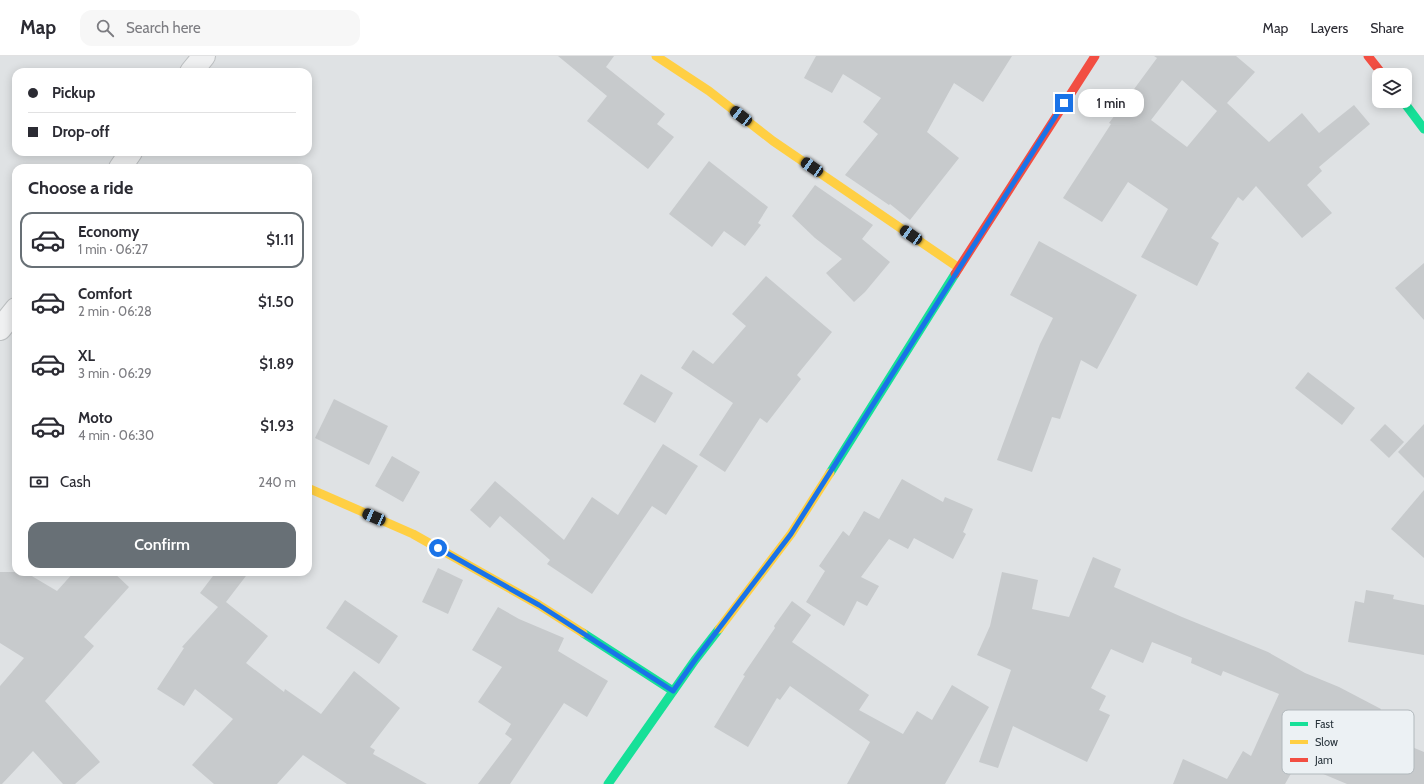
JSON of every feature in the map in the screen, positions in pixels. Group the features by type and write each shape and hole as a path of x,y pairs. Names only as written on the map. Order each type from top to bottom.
{"street":[{"path":"194,68 204,56"},
{"path":"656,56 709,90 773,141 959,268"},
{"path":"609,784 695,660 791,534 1064,103 1096,56"},
{"path":"1368,56 1377,68"},
{"path":"1408,108 1424,129"},
{"path":"312,490 420,538 539,605 673,691"}],"building":[{"path":"558,56 614,56 606,67 665,114 657,124 674,137 648,169 587,121 607,96"},
{"path":"816,56 1012,56 983,102 954,83 927,132 959,158 910,220 890,204 889,205 845,175 878,134 863,122 881,98 843,74 832,93 804,78"},
{"path":"1154,56 1236,56 1255,72 1227,103 1269,142 1302,113 1319,133 1354,105 1370,124 1319,167 1322,171 1307,185 1332,213 1302,238 1256,186 1243,201 1238,197 1211,238 1219,243 1197,286 1141,257 1168,209 1128,182 1102,222 1063,198 1111,124 1109,123 1157,58","holes":["1182,80 1217,111 1187,147 1151,120"]},
{"path":"709,161 768,207 758,223 761,225 745,246 724,231 712,247 669,214"},
{"path":"815,185 873,225 862,239 890,262 865,292 854,302 826,273 842,259 815,238 792,216"},
{"path":"1039,241 1137,295 1097,369 1081,360 1060,419 1052,417 1032,472 997,460 1040,344 1053,318 1010,295"},
{"path":"1424,263 1424,320 1395,288"},
{"path":"766,276 832,332 797,375 801,379 767,423 760,418 725,472 699,455 733,403 681,368 693,350 713,364 746,326 732,314"},
{"path":"1308,372 1355,408 1342,425 1295,388"},
{"path":"641,374 673,393 655,423 623,404"},
{"path":"334,399 388,426 369,465 315,438"},
{"path":"1385,424 1404,442 1389,458 1370,440"},
{"path":"1424,424 1424,478 1398,452"},
{"path":"663,444 698,466 666,515 652,506 592,594 547,564 550,560 500,516 490,528 470,510 495,481 564,540 592,497 618,515"},
{"path":"392,456 420,472 403,502 375,486"},
{"path":"902,479 943,502 945,497 973,509 963,532 966,534 953,559 914,538 908,549 889,539 861,577 879,586 867,606 857,601 844,626 806,602 825,571 819,566 843,531 849,536 864,511 879,519"},
{"path":"1424,490 1424,558 1391,529"},
{"path":"1093,557 1121,569 1114,587 1268,652 1305,673 1339,687 1381,709 1282,710 1282,774 1291,774 1285,784 1173,784 1183,759 1227,779 1243,751 1251,756 1279,694 1223,671 1221,676 1191,663 1192,658 1152,642 1143,663 1111,649 1091,688 1106,696 1099,710 1110,715 1087,762 1013,726 998,768 979,762 1011,670 977,655 990,626 1002,572 1038,580 1032,609 1069,617"},
{"path":"438,568 463,580 448,614 422,602"},
{"path":"0,572 12,572 12,576 32,576 57,591 70,576 117,576 129,587 84,637 94,646 45,701 100,762 75,784 63,784 33,751 2,784 0,784 0,686 24,658 0,643"},
{"path":"213,576 246,576 226,602 268,636 246,663 284,692 285,689 321,714 354,671 400,708 370,747 375,750 373,754 427,784 347,784 303,755 277,784 214,784 192,765 233,719 195,689 184,706 157,689 184,648 182,647 218,607 200,593"},
{"path":"1366,590 1394,595 1393,599 1424,605 1424,655 1348,642 1355,601 1364,603"},
{"path":"345,600 398,636 379,664 326,628"},
{"path":"792,601 811,615 792,642 869,695 859,710 903,734 917,711 932,720 952,685 989,707 945,784 847,784 870,742 790,686 780,700 777,698 748,747 714,727 745,676 743,675 775,628 774,626"},
{"path":"498,607 519,619 564,638 558,651 608,681 587,717 564,703 510,784 478,784 512,739 505,734 511,724 478,702 502,667 472,650"},
{"path":"1414,748 1424,752 1424,784 1347,784 1323,774 1414,774"}],"traffic: fast":[{"path":"1408,108 1424,129"},
{"path":"830,473 955,274"},
{"path":"608,784 695,660 719,629"},
{"path":"583,633 673,691"}],"traffic: slow":[{"path":"656,56 709,91 773,141 959,268"},
{"path":"719,629 791,534 830,473"},
{"path":"312,490 413,534 539,605 583,633"}],"traffic: jam":[{"path":"955,274 1095,56"},
{"path":"1368,56 1377,68"}],"route":[{"path":"438,548 539,605 673,691 791,534 1064,103"}]}
